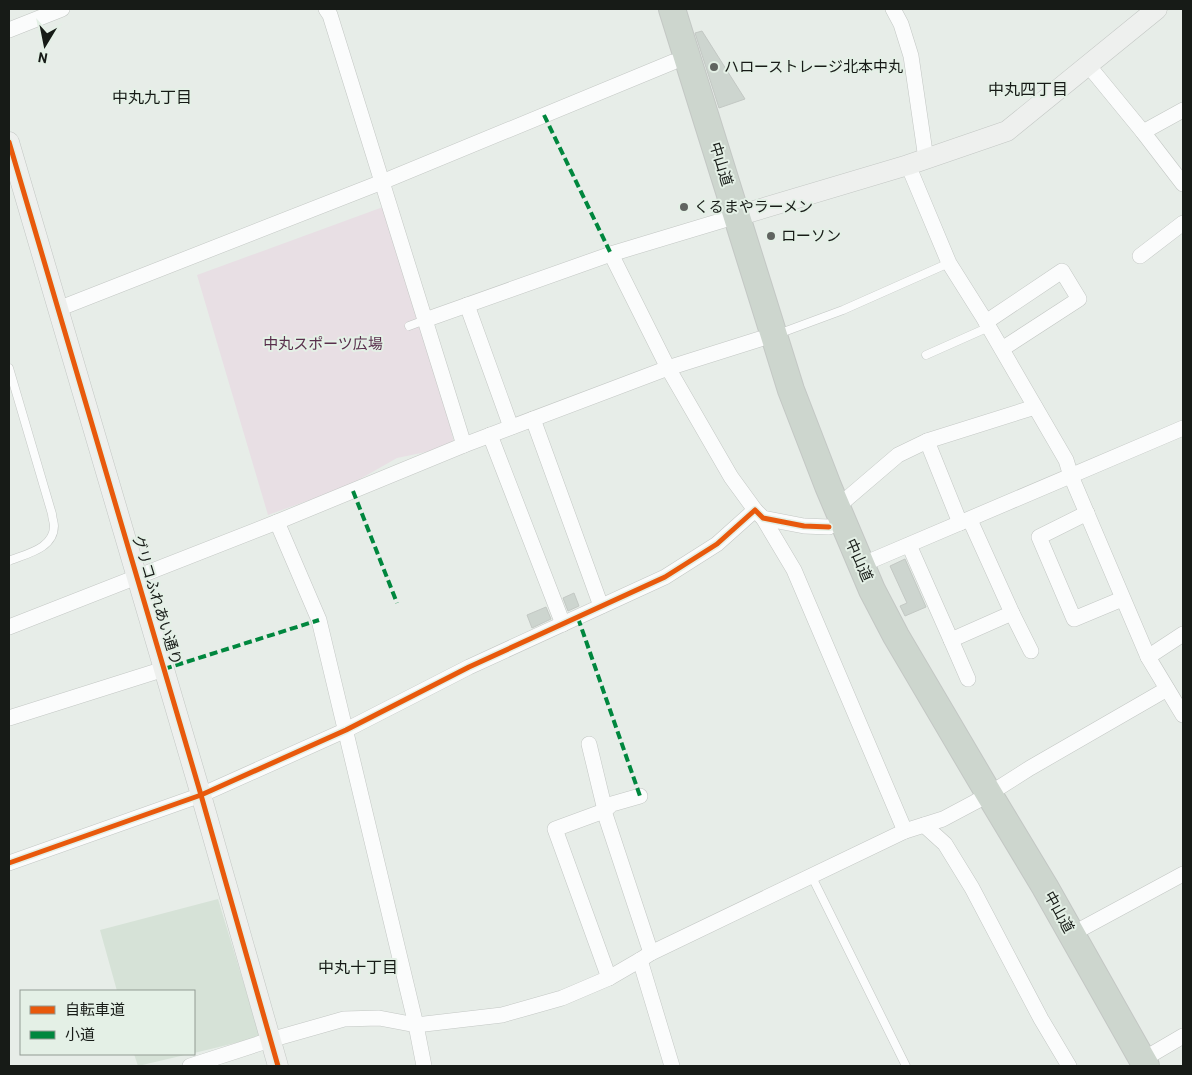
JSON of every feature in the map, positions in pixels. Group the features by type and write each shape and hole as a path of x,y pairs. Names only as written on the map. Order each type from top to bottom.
{"highway":[{"name":"中山道","path":"656,9 729,218 767,337 790,431 832,517 861,565 872,590 982,798 1023,882 1136,1065"},
{"name":"中山道","path":"672,9 729,218"},
{"name":"中山道","path":"832,517 860,599 982,798 1045,886 1072,934 1136,1065"}],"street":[{"path":"9,30 62,9"},
{"path":"326,9 330,15 464,445"},
{"path":"893,9 901,24 911,56 917,162 949,263 988,324 1066,460 1122,599 1148,657 1183,715"},
{"path":"425,320 611,254 917,162 1007,131 1157,9"},
{"path":"58,309 382,182 673,62"},
{"path":"1088,66 1181,177"},
{"path":"1143,132 1183,110"},
{"name":"グリコふれあい通り","path":"9,142 201,794 278,1066"},
{"path":"1140,256 1183,223"},
{"path":"611,254 668,368 731,477 759,514 794,570 905,831"},
{"path":"988,324 1062,271 1079,299 1002,349"},
{"path":"467,305 511,427"},
{"path":"9,627 277,522 490,435 668,368 767,337"},
{"path":"759,514 804,526 832,517 898,455 927,441 1035,407"},
{"path":"533,419 601,606"},
{"path":"861,565 1183,428"},
{"path":"490,435 563,624"},
{"path":"927,441 1031,651"},
{"path":"1087,513 1039,537 1074,619 1122,599"},
{"path":"9,863 201,794 346,730 469,667 665,577 717,544 759,514"},
{"path":"277,522 319,620 416,1025 424,1066"},
{"path":"909,545 968,679"},
{"path":"951,640 1012,613"},
{"path":"1148,657 1183,634"},
{"path":"9,718 164,669"},
{"path":"190,1066 270,1040 344,1019 380,1018 416,1025 502,1015 562,998 609,978 646,956 811,875 905,831 943,818 982,798 1167,689"},
{"path":"589,744 604,811 646,956 672,1066"},
{"path":"609,978 555,829 604,811 612,804 640,796"},
{"path":"924,825 945,844 967,880 1069,1066"},
{"path":"1072,934 1183,874"},
{"path":"1136,1065 1183,1036"}],"lane":[{"path":"767,337 843,310 949,263"},
{"path":"409,326 425,320"},
{"path":"926,355 988,324"},
{"path":"9,368 52,514 54,528 47,544 9,561"},
{"path":"811,875 906,1066"}],"shaded area":[{"path":"218,899 260,1037 195,1053 195,990 117,990 100,930"},
{"path":"134,1055 185,1055 138,1066"}],"green space":[{"name":"中丸スポーツ広場","path":"383,207 421,314 455,446 397,458 346,487 268,515 197,275"}],"building":[{"name":"ハローストレージ北本中丸","path":"702,31 745,99 719,108 695,33"},
{"path":"905,559 926,607 905,616 900,606 907,603 890,566"},
{"path":"574,593 579,606 568,611 563,598"},
{"path":"546,607 551,619 532,628 527,615"}],"marked path":[{"path":"544,115 611,254"},
{"path":"353,491 397,603"},
{"path":"578,618 640,796"},
{"path":"164,669 319,620"}],"cycle path":[{"path":"9,142 201,795 278,1066"},
{"path":"9,863 201,795 346,730 469,667 665,577 717,544 755,510 763,518 804,526 829,527"}],"place":[{"name":"ハローストレージ北本中丸","path":"714,67"},
{"name":"くるまやラーメン","path":"684,207"},
{"name":"ローソン","path":"771,236"}],"district":[{"name":"中丸四丁目","path":"1028,89"},
{"name":"中丸九丁目","path":"152,97"},
{"name":"中丸十丁目","path":"358,967"}]}
